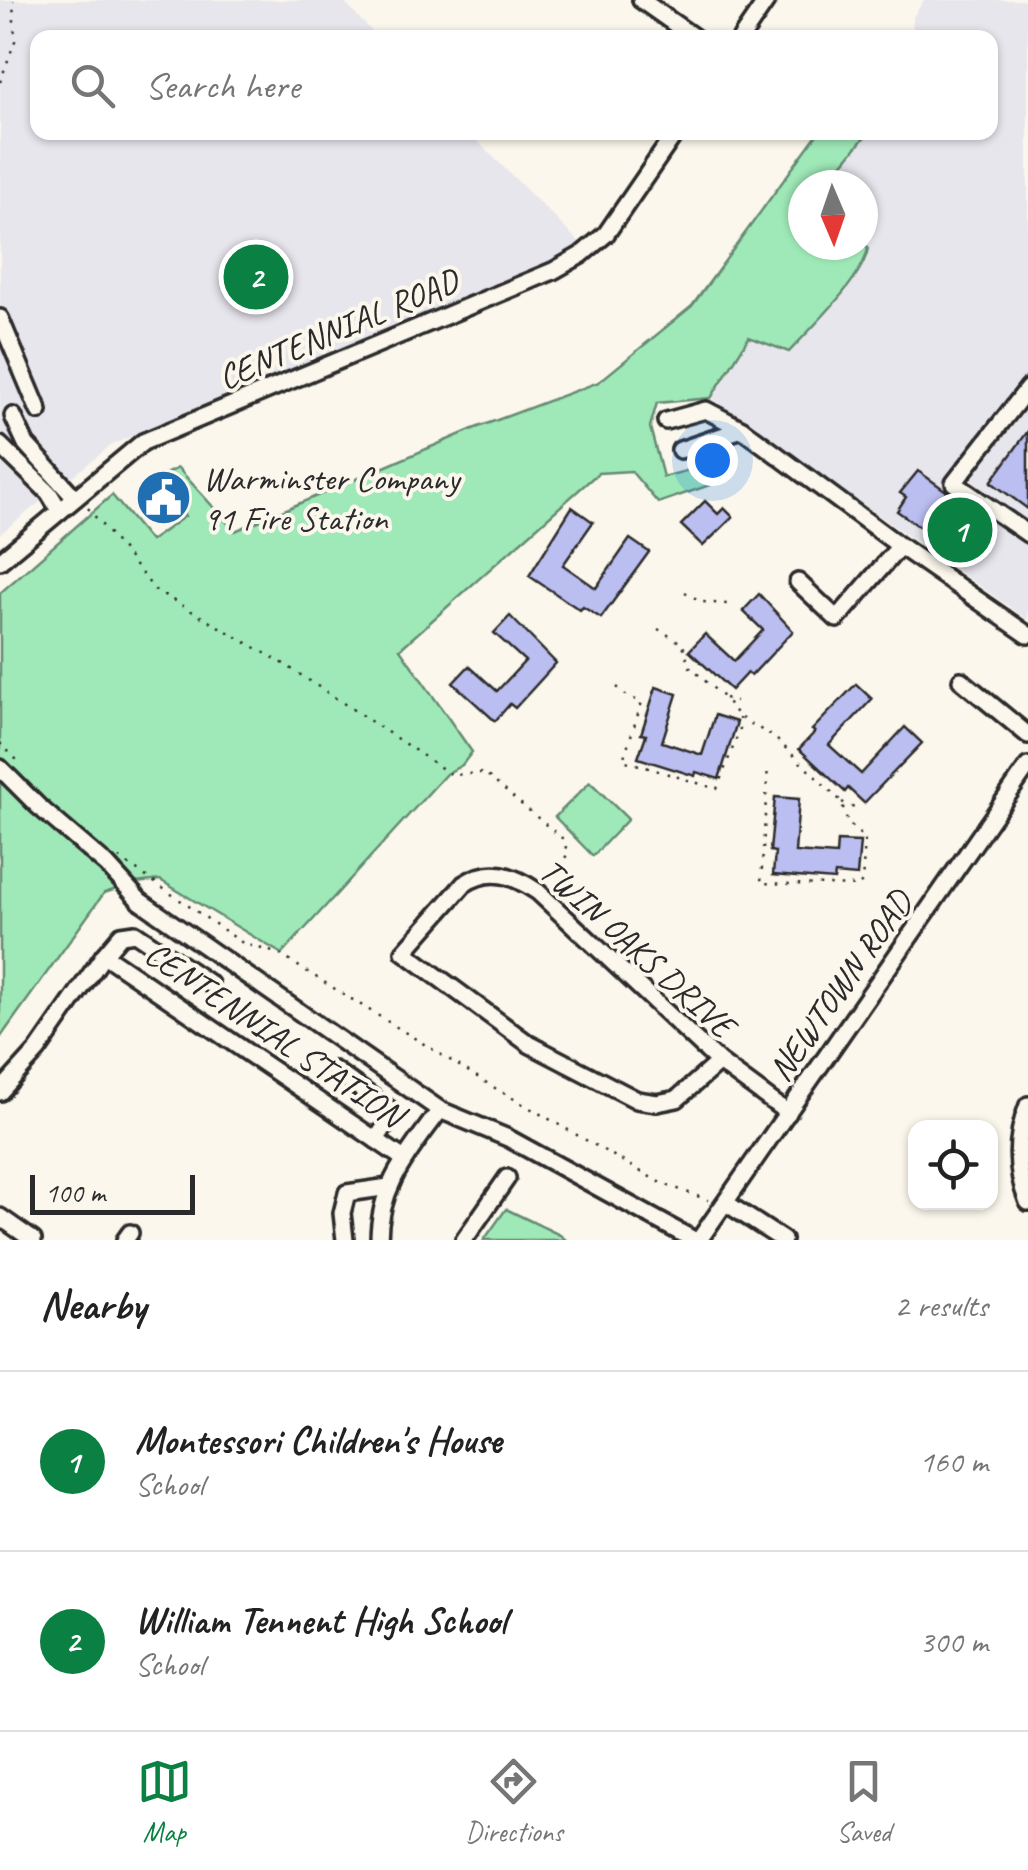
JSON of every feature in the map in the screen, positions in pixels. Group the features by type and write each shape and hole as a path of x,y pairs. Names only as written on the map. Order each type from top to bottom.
{"street":[{"path":"641,0 684,30"},
{"path":"746,30 767,0"},
{"name":"CENTENNIAL ROAD","path":"0,561 60,510 81,502 143,442 581,256 606,234 671,140"},
{"path":"0,318 39,411"},
{"path":"1028,388 954,484 1028,534"},
{"path":"666,420 706,410 742,429 1028,635"},
{"path":"12,416 26,444 81,502"},
{"path":"680,450 742,429"},
{"path":"26,444 5,450 49,493 60,510"},
{"path":"798,582 837,619 900,546"},
{"path":"960,680 1028,735"},
{"name":"NEWTOWN ROAD","path":"697,1240 1028,766"},
{"path":"0,768 108,865 140,900 440,1110 524,1146 697,1240"},
{"name":"TWIN OAKS DRIVE","path":"719,1062 677,1098 657,1104 637,1100 529,1044 404,952 464,884 474,877 505,874 538,892 719,1062 788,1113"},
{"path":"104,955 121,934 135,933 210,984"},
{"name":"CENTENNIAL STATION","path":"0,1092 38,1050 104,955 404,1159"},
{"path":"334,1070 389,1109 391,1117 376,1140"},
{"path":"1028,1105 1022,1118 1018,1153 1018,1169 1028,1202"},
{"name":"CENTENNIAL STATION","path":"379,1240 379,1212 389,1187 440,1110"},
{"path":"464,1240 507,1178"},
{"path":"345,1240 342,1213 347,1194 389,1187"},
{"path":"726,1203 782,1240"},
{"path":"0,1217 32,1240"}],"path":[{"path":"0,82 15,42 14,0"},
{"path":"81,502 156,590 284,664 452,774 484,773 563,839 568,854 549,878"},
{"path":"685,592 702,602 727,604"},
{"path":"658,629 683,644 690,666 740,717 774,737 841,801 860,810"},
{"path":"617,687 642,702 624,760 717,789 740,728 740,717"},
{"path":"724,698 736,700"},
{"path":"740,728 748,722"},
{"path":"0,743 17,760 21,774"},
{"path":"768,765 760,883 858,886 862,882 865,839 848,823 841,801"},
{"path":"120,858 244,944 290,962 495,1088 659,1182 708,1200"}],"shaded area":[{"path":"0,0 342,0 370,30 30,30 30,140 476,140 584,247 113,444 0,534"},
{"path":"924,0 1028,0 1028,620 711,398 749,337 789,352 866,260 878,260 878,170 838,170 862,140 998,140 998,30 912,30 913,17"}],"green space":[{"path":"813,140 862,140 838,170 791,170"},
{"path":"788,174 788,260 864,260 836,302 789,352 749,337 711,398 657,403 650,427 663,477 712,464 721,471 710,485 658,503 631,471 598,473 400,649 472,752 462,765 446,774 282,954 160,880 136,883 104,893 0,1038 0,593 112,495 150,541 185,516 177,501 181,497 163,475 178,468 235,531 473,429 599,382 692,306"},
{"path":"590,782 628,819 593,856 555,817"},
{"path":"506,1209 560,1235 566,1240 484,1240"}],"building":[{"path":"1028,431 1028,509 991,482"},
{"path":"918,471 959,500 934,537 897,511 906,497 900,493"},
{"name":"Warminster Company 91 Fire Station","path":"167,480 181,497 160,515 146,498"},
{"path":"705,501 718,514 724,508 733,517 703,546 681,525"},
{"path":"572,507 593,522 563,565 596,588 630,539 649,552 601,618 583,607 580,610 529,576"},
{"path":"759,594 793,631 751,676 747,673 731,690 689,651 705,634 734,661 763,630 743,611"},
{"path":"510,616 556,663 515,708 510,704 495,721 453,683 469,666 497,691 525,661 494,633"},
{"path":"856,684 872,699 829,745 861,774 905,727 922,743 864,803 848,788 845,792 799,749"},
{"path":"656,687 677,694 662,742 702,755 715,715 737,722 719,779 696,772 695,776 638,758"},
{"path":"775,797 799,799 795,852 836,855 837,841 860,842 857,876 835,874 834,880 773,875 775,852 770,851"}],"place":[{"name":"William Tennent High School","path":"256,277"},
{"name":"Warminster Company 91 Fire Station","path":"164,498"},
{"name":"Montessori Children's House","path":"960,530"}]}
